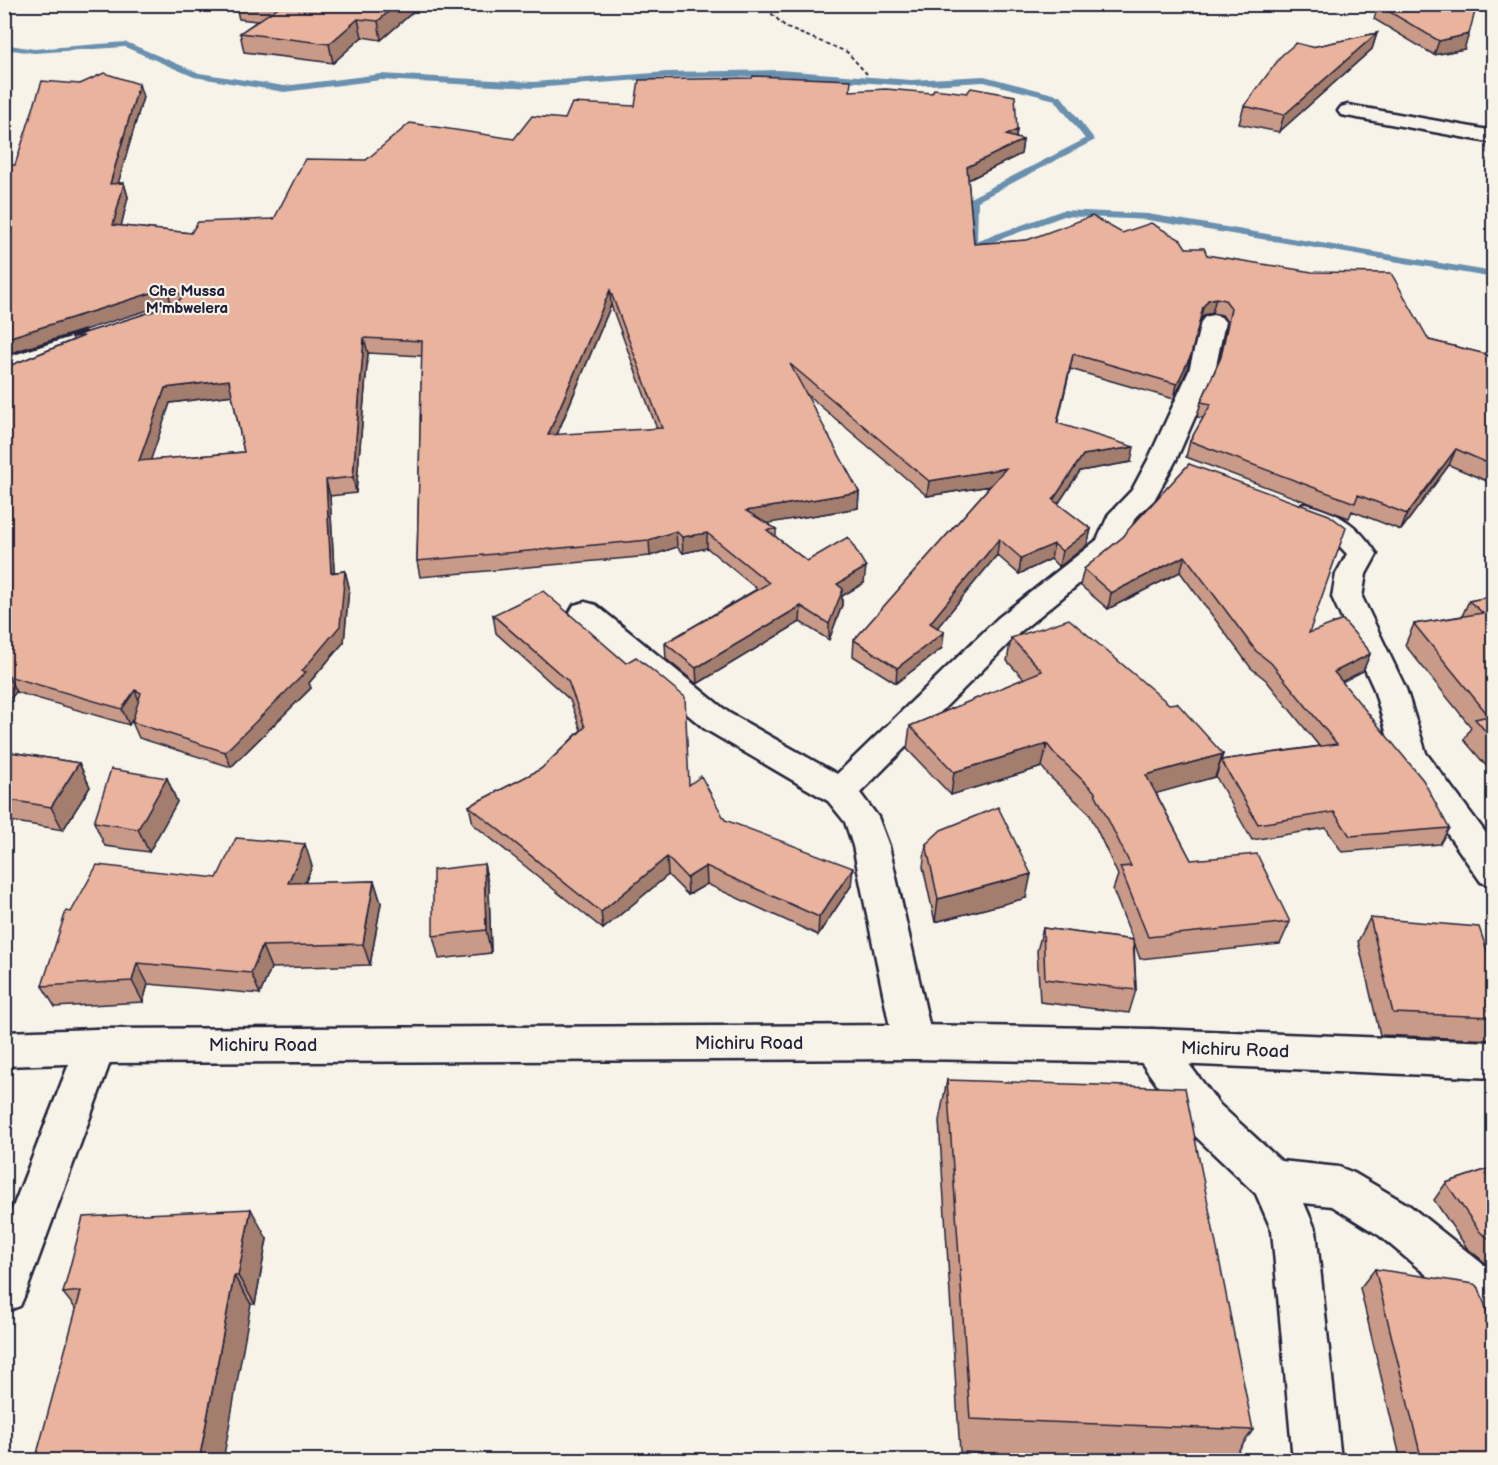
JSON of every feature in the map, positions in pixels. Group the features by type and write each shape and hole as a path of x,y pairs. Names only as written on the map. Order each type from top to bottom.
{"street":[{"path":"1348,111 1494,137"},
{"path":"840,792 1009,625 1108,545 1123,514 1144,494 1162,460 1202,371 1214,322"},
{"path":"4,366 103,334"},
{"path":"1162,460 1192,471"},
{"path":"1282,505 1334,523 1353,538 1362,554 1351,574 1347,597 1390,689 1410,756 1494,872"},
{"path":"585,612 717,720 764,750 840,792 861,817 871,846 913,1042"},
{"name":"Michiru Road","path":"4,1049 96,1046 913,1042 1152,1046 1494,1060"},
{"path":"4,1290 96,1046"},
{"path":"1152,1046 1205,1118 1271,1180 1294,1231 1317,1461"},
{"path":"1271,1180 1339,1187 1395,1221 1494,1302"}],"path":[{"path":"761,4 787,28 847,52 867,74"}],"building":[{"path":"265,4 397,4 378,21 358,19 329,44 240,33 280,6"},
{"path":"1477,4 1469,34 1439,41 1378,5"},
{"path":"1377,33 1284,115 1244,106 1282,55 1296,43 1312,47"},
{"path":"104,73 139,84 110,184 124,183 113,225 191,233 198,222 274,219 305,159 366,160 410,123 514,139 532,116 565,119 572,103 635,106 639,80 752,78 753,76 851,80 850,91 886,89 932,93 934,89 967,93 971,88 1015,96 1017,130 1006,135 1023,140 967,167 974,244 1027,240 1092,216 1122,233 1151,223 1181,240 1186,248 1204,248 1207,255 1312,272 1391,273 1429,340 1494,356 1494,466 1456,449 1407,514 1358,495 1355,503 1190,441 1211,404 1201,402 1221,357 1231,308 1225,300 1216,298 1208,300 1203,307 1191,355 1177,384 1073,354 1057,423 1134,447 1083,455 1053,500 1091,529 1062,551 1054,544 1021,558 999,539 930,623 944,632 897,668 854,640 1006,468 929,481 790,364 859,492 746,511 776,529 767,530 807,561 848,537 866,567 837,584 843,589 829,624 801,606 696,668 665,643 769,583 707,533 682,537 676,531 649,540 417,561 422,341 364,338 353,477 326,480 331,573 345,571 340,626 302,671 306,672 225,752 132,722 141,693 135,690 122,709 8,676 4,680 4,368 84,336 72,337 176,304 182,297 176,290 167,288 4,339 4,166 15,165 42,81 80,84","holes":["610,290 662,428 548,435","229,380 244,452 139,461 165,388"]},
{"path":"1189,464 1329,515 1346,528 1309,633 1343,620 1367,648 1370,654 1334,672 1423,780 1449,828 1350,836 1334,812 1258,824 1221,760 1337,744 1271,663 1256,651 1185,556 1111,593 1084,569 1124,536"},
{"path":"543,591 626,663 636,657 685,697 689,785 701,776 725,820 853,868 819,917 706,866 687,878 667,857 601,912 469,806 541,769 585,727 568,681 493,615"},
{"path":"1494,596 1494,741 1475,719 1489,716 1414,624 1483,613 1469,601"},
{"path":"1069,619 1169,704 1177,703 1223,754 1146,775 1191,860 1257,854 1290,922 1148,937 1120,867 1131,866 1094,791 1047,744 954,772 910,726 1042,671 1011,638"},
{"path":"4,751 79,763 51,807 4,799"},
{"path":"111,769 167,778 138,829 94,822"},
{"path":"998,807 1031,874 938,899 926,844 941,830"},
{"path":"236,838 305,844 288,883 374,881 363,944 262,946 251,973 137,963 132,981 42,986 66,911 71,912 97,865 217,878"},
{"path":"484,864 486,930 433,936 433,870"},
{"path":"1370,918 1479,927 1494,971 1494,1017 1393,1013"},
{"path":"1043,928 1133,940 1136,990 1045,979"},
{"path":"947,1080 1185,1088 1253,1430 970,1419"},
{"path":"1494,1167 1494,1242 1480,1232 1446,1183"},
{"path":"251,1209 238,1276 234,1276 199,1461 35,1461 81,1291 63,1293 83,1217"},
{"path":"1375,1269 1474,1284 1479,1288 1494,1331 1494,1461 1422,1461"}],"waterway":[{"path":"4,46 34,51 126,44 197,75 284,89 381,77 533,85 667,75 779,73 911,83 984,79 1058,98 1090,140 973,200 972,246 1063,213 1148,217 1494,275"}],"district":[{"name":"Che Mussa M'mbwelera","path":"187,300"}]}
